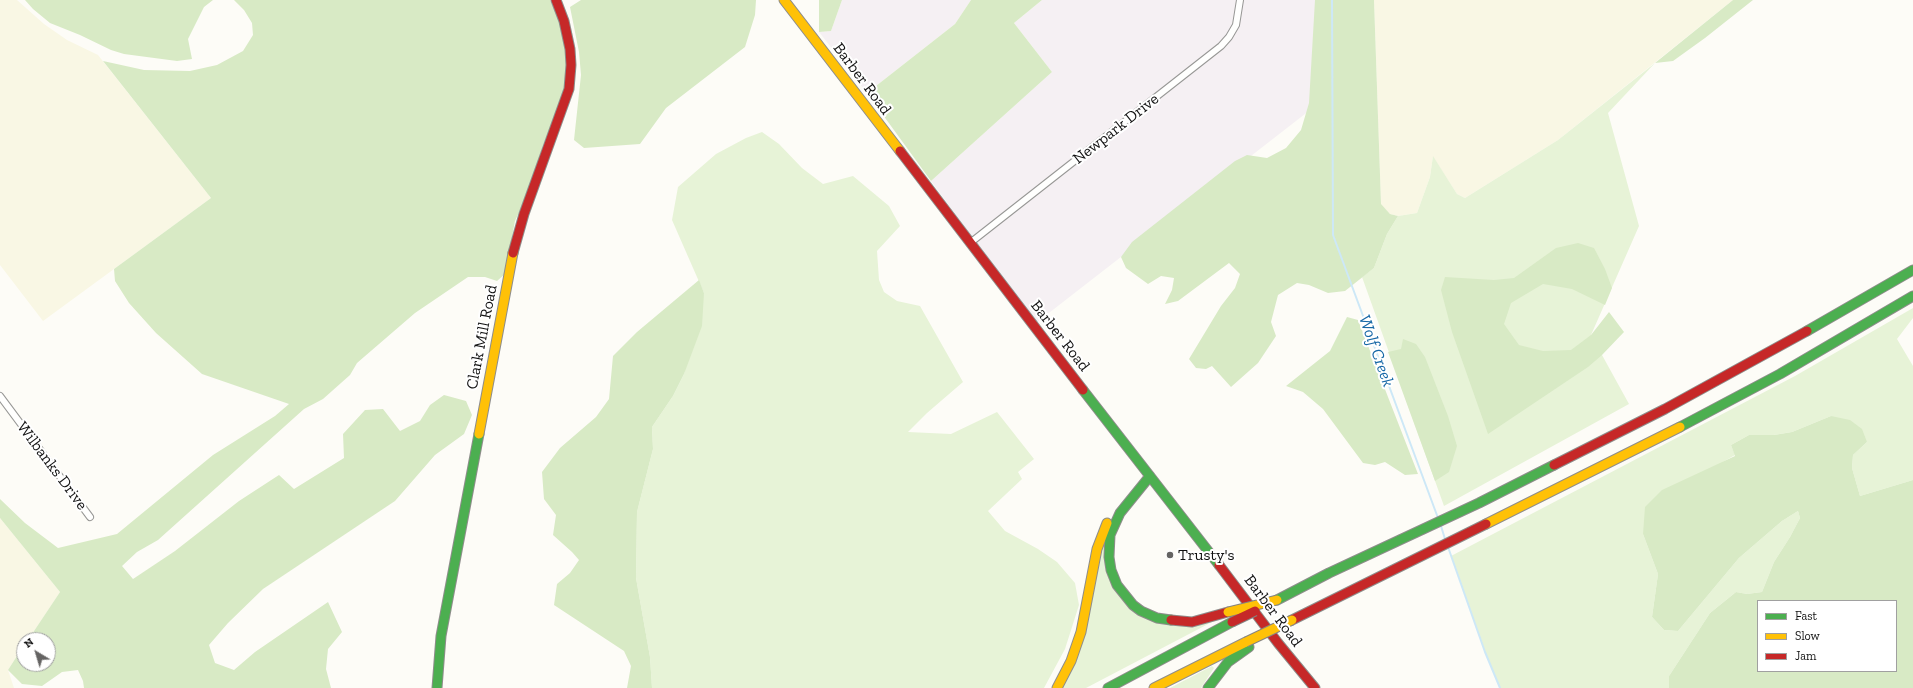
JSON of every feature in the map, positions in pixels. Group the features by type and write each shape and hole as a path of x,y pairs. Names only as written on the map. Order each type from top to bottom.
{"main road":[{"name":"Clark Mill Road","path":"437,688 441,636 512,258 524,214 569,88 571,65 570,49 564,21 556,0"},
{"name":"Barber Road","path":"784,0 1245,598 1278,643 1315,688"},
{"path":"1108,688 1232,622 1479,503 1665,410 1765,356 1913,270"},
{"path":"1154,688 1248,644 1292,620 1488,525 1740,396 1913,296"},
{"path":"1148,473 1120,513 1110,535 1108,557 1111,570 1117,586 1127,599 1140,611 1165,620 1192,622 1277,600"},
{"path":"1057,688 1071,661 1081,632 1097,549 1104,530 1112,513 1148,473"},
{"path":"1208,688 1228,662 1248,644"}],"street":[{"name":"Newpark Drive","path":"970,243 1221,46 1230,37 1236,25 1240,0"},
{"name":"Wilbanks Drive","path":"0,396 90,517"}],"shaded area":[{"path":"0,0 17,0 44,24 67,40 98,55 211,198 43,321 0,265"},
{"path":"842,0 971,0 955,24 867,93 819,32 831,31"},
{"path":"1042,0 1332,0 1332,93 1036,323 931,181 1052,72 1014,23"},
{"path":"1374,0 1733,0 1558,140 1465,198 1457,194 1433,157 1430,177 1417,213 1398,216 1390,214 1381,205"},
{"path":"0,518 60,592 33,632 16,632 16,658 8,670 14,688 0,688"}],"green space":[{"path":"25,0 213,0 204,7 188,39 192,59 177,61 124,54 111,50 50,23 33,9"},
{"path":"234,0 550,0 562,26 567,54 567,74 564,94 543,145 528,193 515,221 505,274 497,281 485,277 468,277 415,313 357,363 350,375 323,399 304,409 158,540 137,552 122,566 133,579 175,551 239,501 279,475 294,489 344,458 343,434 365,410 383,409 400,431 420,421 430,405 444,395 466,401 472,415 464,434 435,455 395,501 263,589 228,623 209,645 215,663 234,670 255,652 328,602 342,632 328,649 326,669 331,688 84,688 83,681 78,670 62,672 42,686 22,684 8,670 16,658 16,672 56,672 56,632 33,632 60,592 0,518 0,499 25,523 58,548 117,534 213,455 275,416 289,404 202,374 156,333 129,303 115,281 114,269 211,198 103,61 144,70 190,71 217,65 243,51 253,35 252,23 244,10"},
{"path":"581,0 756,0 755,15 745,47 666,108 640,144 584,148 574,140 581,75 579,52 570,7"},
{"path":"819,0 842,0 831,31 819,32"},
{"path":"971,0 1042,0 1014,23 1052,72 931,181 867,93 955,24"},
{"path":"1315,0 1374,0 1381,204 1390,214 1398,216 1387,234 1374,268 1345,291 1328,293 1309,285 1297,283 1278,295 1271,322 1276,336 1258,363 1231,387 1212,366 1206,369 1196,368 1189,359 1221,306 1235,288 1240,274 1229,263 1178,301 1165,304 1172,290 1174,278 1161,276 1148,284 1126,268 1121,257 1132,242 1235,161 1247,155 1267,158 1286,148 1301,130 1309,103"},
{"path":"1733,0 1753,0 1673,61 1655,63"},
{"path":"1655,63 1608,113 1639,226 1591,335 1629,404 1444,506 1362,277 1374,268 1387,234 1398,216 1417,213 1430,177 1433,156 1457,194 1465,198 1558,140"},
{"path":"762,132 779,144 802,168 823,184 853,176 889,206 900,226 877,251 879,280 884,292 897,301 920,306 963,382 927,413 908,432 951,434 997,412 1034,459 1018,472 1022,479 988,511 1005,531 1038,549 1057,562 1075,583 1079,605 1065,649 1044,688 652,688 650,657 636,578 637,512 653,449 652,427 673,396 684,374 704,293 672,220 678,187 716,154 746,138"},
{"path":"1578,243 1594,248 1605,269 1612,288 1605,305 1572,289 1543,284 1511,303 1504,324 1519,345 1543,351 1571,350 1591,335 1609,312 1624,332 1588,367 1488,434 1452,332 1441,290 1445,277 1494,280 1514,278 1556,248"},
{"path":"699,280 704,293 702,326 684,374 673,396 652,427 653,449 637,512 636,578 650,657 652,688 627,688 631,666 624,651 554,605 557,584 570,573 579,560 553,535 556,515 544,499 542,472 560,448 596,417 609,399 613,356 637,332"},
{"path":"1913,308 1913,318 1897,339 1913,366 1913,480 1860,496 1852,468 1853,455 1867,442 1831,416 1792,432 1774,435 1749,435 1731,445 1735,455 1723,462 1643,534 1658,574 1652,617 1664,630 1678,631 1739,558 1782,521 1798,511 1800,518 1774,562 1762,592 1747,594 1736,592 1710,613 1669,676 1669,688 1500,688 1485,652 1451,556 1795,376"},
{"path":"1347,317 1358,320 1418,474 1405,475 1385,462 1375,465 1363,463 1323,409 1303,392 1286,386 1330,351"},
{"path":"1403,339 1416,344 1425,357 1448,416 1457,446 1449,472 1435,481 1388,352 1401,349"},
{"path":"1831,416 1850,420 1862,429 1867,442 1853,455 1852,468 1860,496 1913,480 1913,688 1669,688 1669,676 1710,613 1736,592 1747,594 1762,592 1774,562 1800,518 1798,511 1782,521 1739,558 1678,631 1664,630 1652,617 1658,574 1643,534 1645,507 1662,490 1735,456 1731,445 1749,435 1774,435 1792,432"},
{"path":"1103,540 1108,569 1145,617 1212,622 1086,688 1060,688"},
{"path":"1212,666 1214,668 1201,688 1170,688"}],"waterway":[{"name":"Wolf Creek","path":"1332,0 1333,235 1438,518"},
{"name":"Wolf Creek","path":"1441,526 1445,539"},
{"name":"Wolf Creek","path":"1448,547 1485,652 1500,688"}],"traffic: fast":[{"path":"1807,331 1913,270"},
{"path":"1680,427 1780,374 1913,296"},
{"path":"1083,390 1219,565"},
{"path":"437,688 441,636 479,434"},
{"path":"1277,600 1329,573 1479,503 1554,465"},
{"path":"1150,476 1120,513 1110,535 1109,557 1111,570 1117,585 1133,605 1141,611 1157,618 1171,620"},
{"path":"1108,688 1232,622"},
{"path":"1208,688 1228,662 1249,647"}],"traffic: slow":[{"path":"784,0 900,151"},
{"path":"479,434 513,253"},
{"path":"1486,524 1680,427"},
{"path":"1057,688 1071,661 1081,632 1097,549 1107,523"},
{"path":"1228,612 1277,600"},
{"path":"1246,642 1292,620"},
{"path":"1154,688 1246,642"}],"traffic: jam":[{"path":"513,253 524,214 569,89 571,65 570,49 564,21 556,0"},
{"path":"900,151 1083,390"},
{"path":"1554,465 1665,409 1807,331"},
{"path":"1292,620 1486,524"},
{"path":"1219,565 1278,643 1315,688"},
{"path":"1232,622 1255,611"},
{"path":"1171,620 1192,622 1228,612"}],"place":[{"name":"Trusty's","path":"1170,555"}]}
